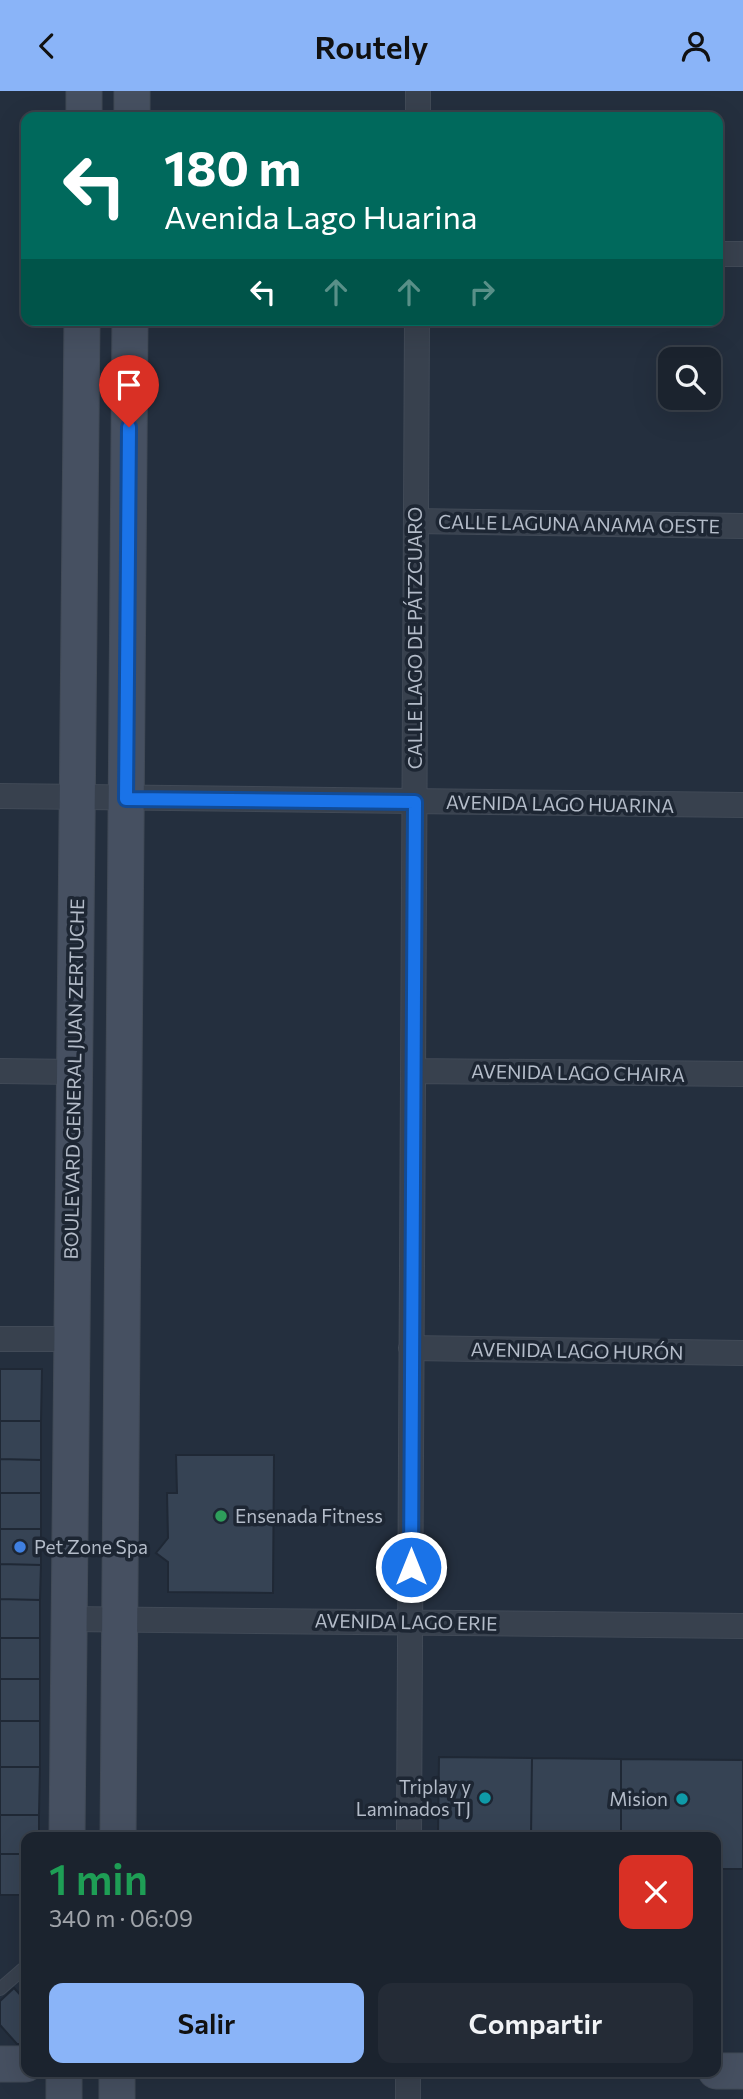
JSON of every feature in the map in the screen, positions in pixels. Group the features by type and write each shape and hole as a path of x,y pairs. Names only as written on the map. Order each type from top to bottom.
{"main road":[{"path":"84,112 85,91"},
{"path":"132,91 132,112"},
{"name":"BOULEVARD GENERAL JUAN ZERTUCHE","path":"67,1832 82,326"},
{"path":"118,1832 130,326"},
{"path":"0,2064 21,2064"},
{"path":"721,2071 743,2071"},
{"path":"64,2077 64,2099"},
{"path":"117,2077 117,2099"}],"street":[{"path":"418,91 418,112"},
{"path":"723,254 743,254"},
{"name":"CALLE LAGO DE PÁTZCUARO","path":"409,1832 417,326"},
{"name":"CALLE LAGUNA ANAMA OESTE","path":"416,521 743,526"},
{"name":"AVENIDA LAGO HUARINA","path":"0,796 743,805"},
{"path":"0,1071 75,1072"},
{"name":"AVENIDA LAGO CHAIRA","path":"413,1071 743,1074"},
{"path":"0,1339 72,1339"},
{"name":"AVENIDA LAGO HURÓN","path":"411,1348 743,1353"},
{"name":"AVENIDA LAGO ERIE","path":"69,1619 743,1626"},
{"path":"408,2077 408,2099"}],"lane":[{"path":"0,1989 21,1971"}],"building":[{"path":"0,1369 42,1369 41,1421 0,1421"},
{"path":"0,1421 41,1421 41,1460 0,1459"},
{"name":"Ensenada Fitness","path":"176,1455 274,1455 273,1593 168,1592 168,1562 156,1553 168,1538 167,1493 177,1493"},
{"path":"0,1459 41,1460 41,1493 0,1493"},
{"path":"0,1493 41,1493 41,1529 0,1529"},
{"name":"Pet Zone Spa","path":"0,1529 41,1529 41,1565 0,1564"},
{"path":"0,1564 41,1565 40,1600 0,1599"},
{"path":"0,1599 40,1600 40,1638 0,1638"},
{"path":"0,1638 40,1638 40,1679 0,1679"},
{"path":"0,1679 40,1679 40,1721 0,1721"},
{"path":"0,1721 40,1721 40,1767 0,1767"},
{"name":"Triplay y Laminados TJ","path":"439,1757 532,1758 531,1832 438,1832"},
{"path":"532,1758 621,1759 621,1832 531,1832"},
{"name":"Mision","path":"621,1759 743,1760 743,1869 721,1869 721,1832 621,1832"},
{"path":"0,1767 40,1767 39,1815 0,1815"},
{"path":"0,1815 39,1815 39,1832 21,1832 21,1854 0,1854"},
{"path":"0,1854 21,1854 21,1895 0,1895"},
{"path":"14,1988 21,1996 21,2044 17,2044 0,2025 0,2001"}],"place":[{"name":"Ensenada Fitness","path":"221,1516"},
{"name":"Pet Zone Spa","path":"20,1547"},
{"name":"Triplay y Laminados TJ","path":"485,1798"},
{"name":"Mision","path":"682,1799"}],"route":[{"path":"129,427 126,799 415,802 411,1567"}]}
